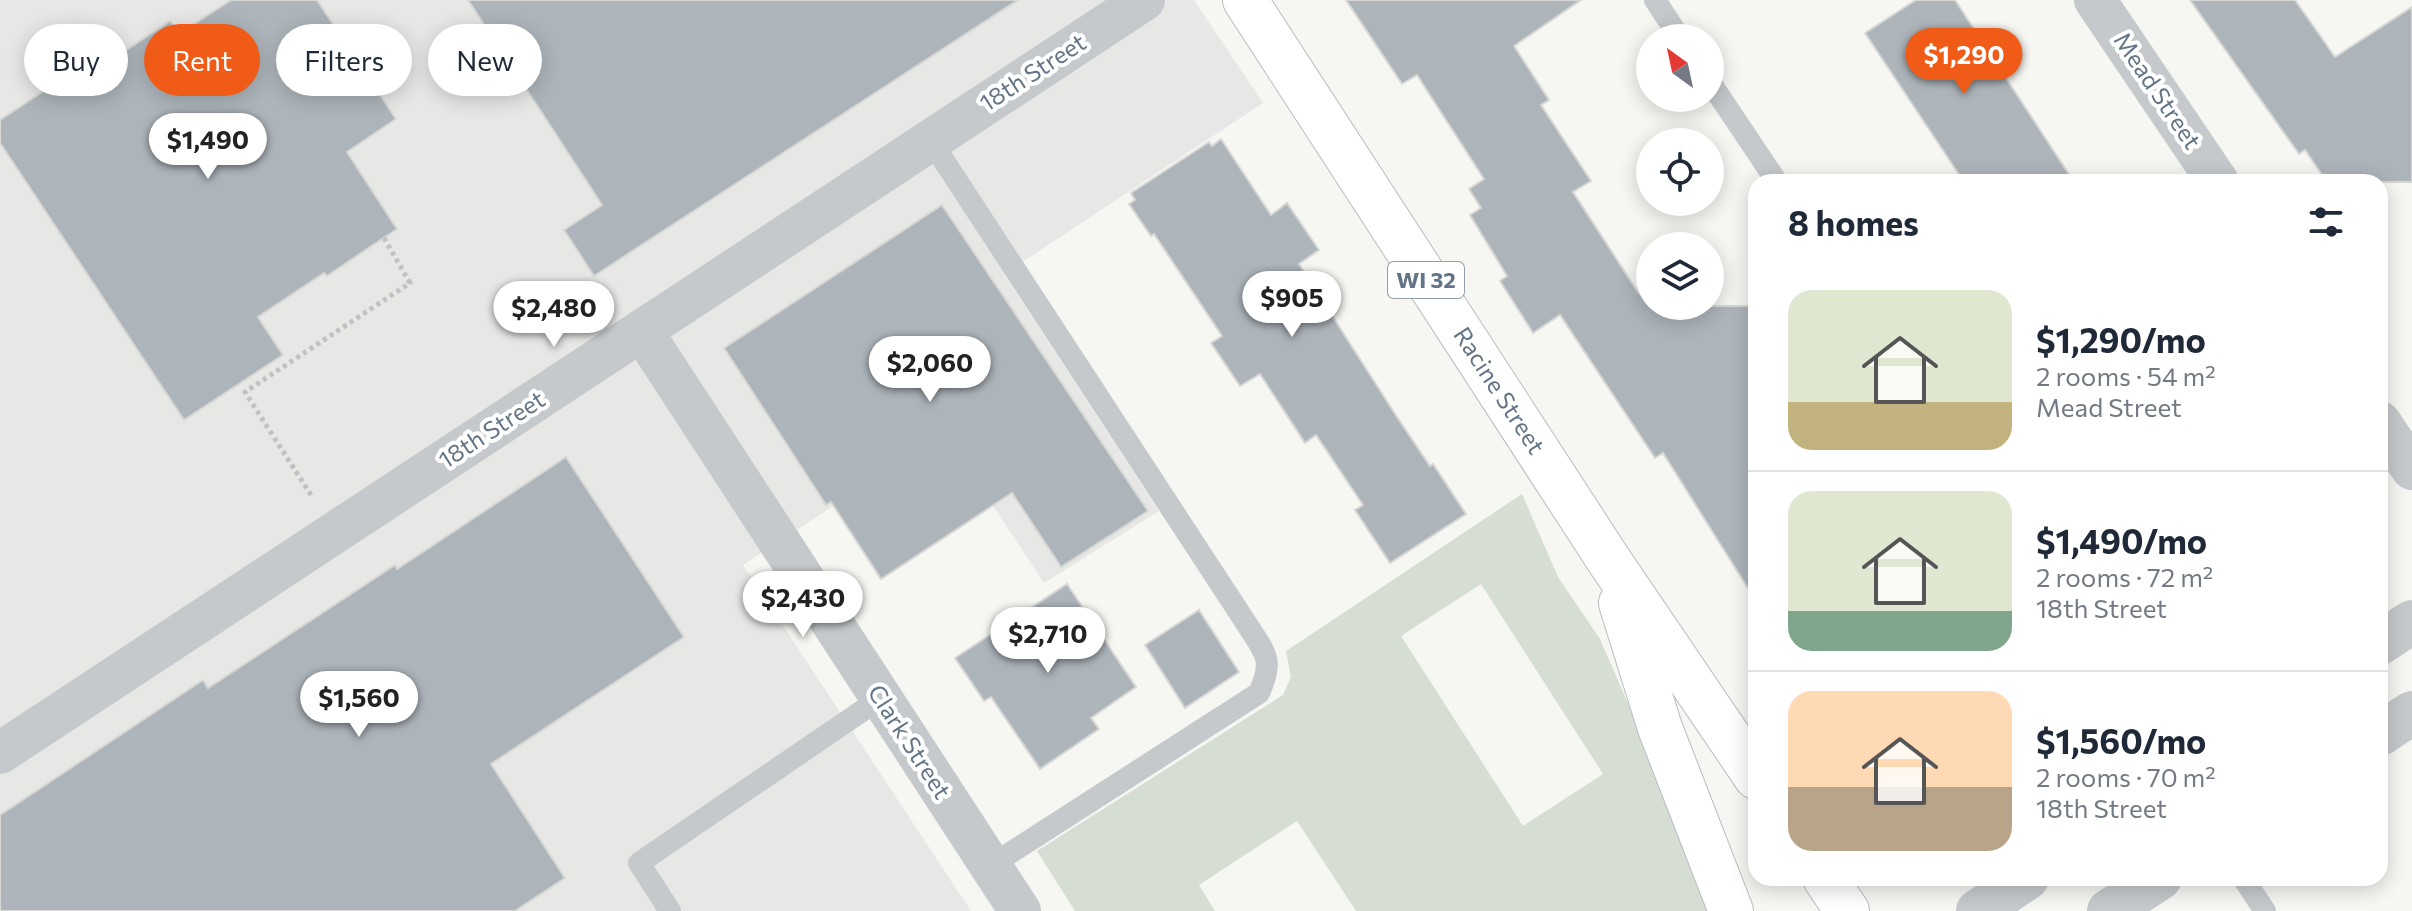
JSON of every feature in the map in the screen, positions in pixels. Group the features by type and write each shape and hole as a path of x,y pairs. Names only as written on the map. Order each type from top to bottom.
{"main road":[{"name":"Racine Street","path":"1245,0 1608,559 1748,765"},
{"path":"1608,559 1660,728 1731,911"},
{"path":"1830,886 1847,911"}],"street":[{"name":"18th Street","path":"0,753 1144,0"},
{"name":"Mead Street","path":"2095,0 2213,174"},
{"name":"Clark Street","path":"642,331 1020,911"},
{"path":"2388,434 2412,469"},
{"path":"2388,638 2412,622"},
{"path":"2388,729 2412,713"},
{"path":"1978,911 2015,886"},
{"path":"2109,911 2148,886"}],"lane":[{"path":"1655,0 1671,24"},
{"path":"1724,103 1772,174"},
{"path":"931,141 1248,626 1266,655 1268,673 1259,693 990,866"},
{"path":"670,911 639,863 881,698"},
{"path":"2248,886 2265,911"}],"path":[{"path":"335,533 245,392 410,283 384,238"}],"shaded area":[{"path":"0,0 1194,0 1263,103 1004,274 1159,511 1044,583 945,433 743,565 971,911 0,911"},
{"path":"1522,494 1558,577 1600,639 1718,911 1356,911 1297,821 1199,885 1215,911 1075,911 1037,851 1283,695 1291,677 1286,651","holes":["1481,584 1603,774 1523,826 1401,636"]}],"building":[{"path":"231,0 317,0 333,24 276,24 276,96 381,96 396,119 347,152 397,229 258,317 283,355 184,420 0,143 0,120 36,96 128,96 128,49 144,38 144,96 260,96 260,24 194,24"},
{"path":"468,0 1018,0 594,276 564,230 602,205 531,96 542,96 542,24 484,24"},
{"path":"1346,0 1581,0 1514,46 1549,100 1541,105 1591,181 1573,192 1636,289 1636,320 1724,320 1724,306 1748,306 1748,588 1663,453 1655,458 1560,315 1533,333 1500,281 1507,276 1470,215 1481,208 1469,189 1484,179 1417,75 1402,84"},
{"path":"1916,0 1955,0 2069,174 1959,174 1865,33"},
{"path":"2190,0 2295,0 2335,57 2412,7 2412,182 2388,182 2388,174 2322,174 2305,150 2299,154"},
{"path":"1221,139 1271,215 1287,203 1319,250 1299,264 1397,417 1466,514 1390,563 1355,510 1363,505 1316,435 1305,443 1260,374 1240,386 1211,343 1222,336 1154,234 1151,236 1129,204 1135,200 1131,193 1209,142 1212,146"},
{"path":"942,205 1148,511 1061,567 1012,493 881,579 831,502 826,505 724,348"},
{"path":"566,457 684,637 491,764 565,878 515,911 0,911 0,815 203,680 208,688 395,565 397,569"},
{"path":"1067,584 1136,687 1091,718 1099,729 1040,769 991,697 984,701 955,658"},
{"path":"1199,610 1239,672 1185,708 1145,645"}]}
